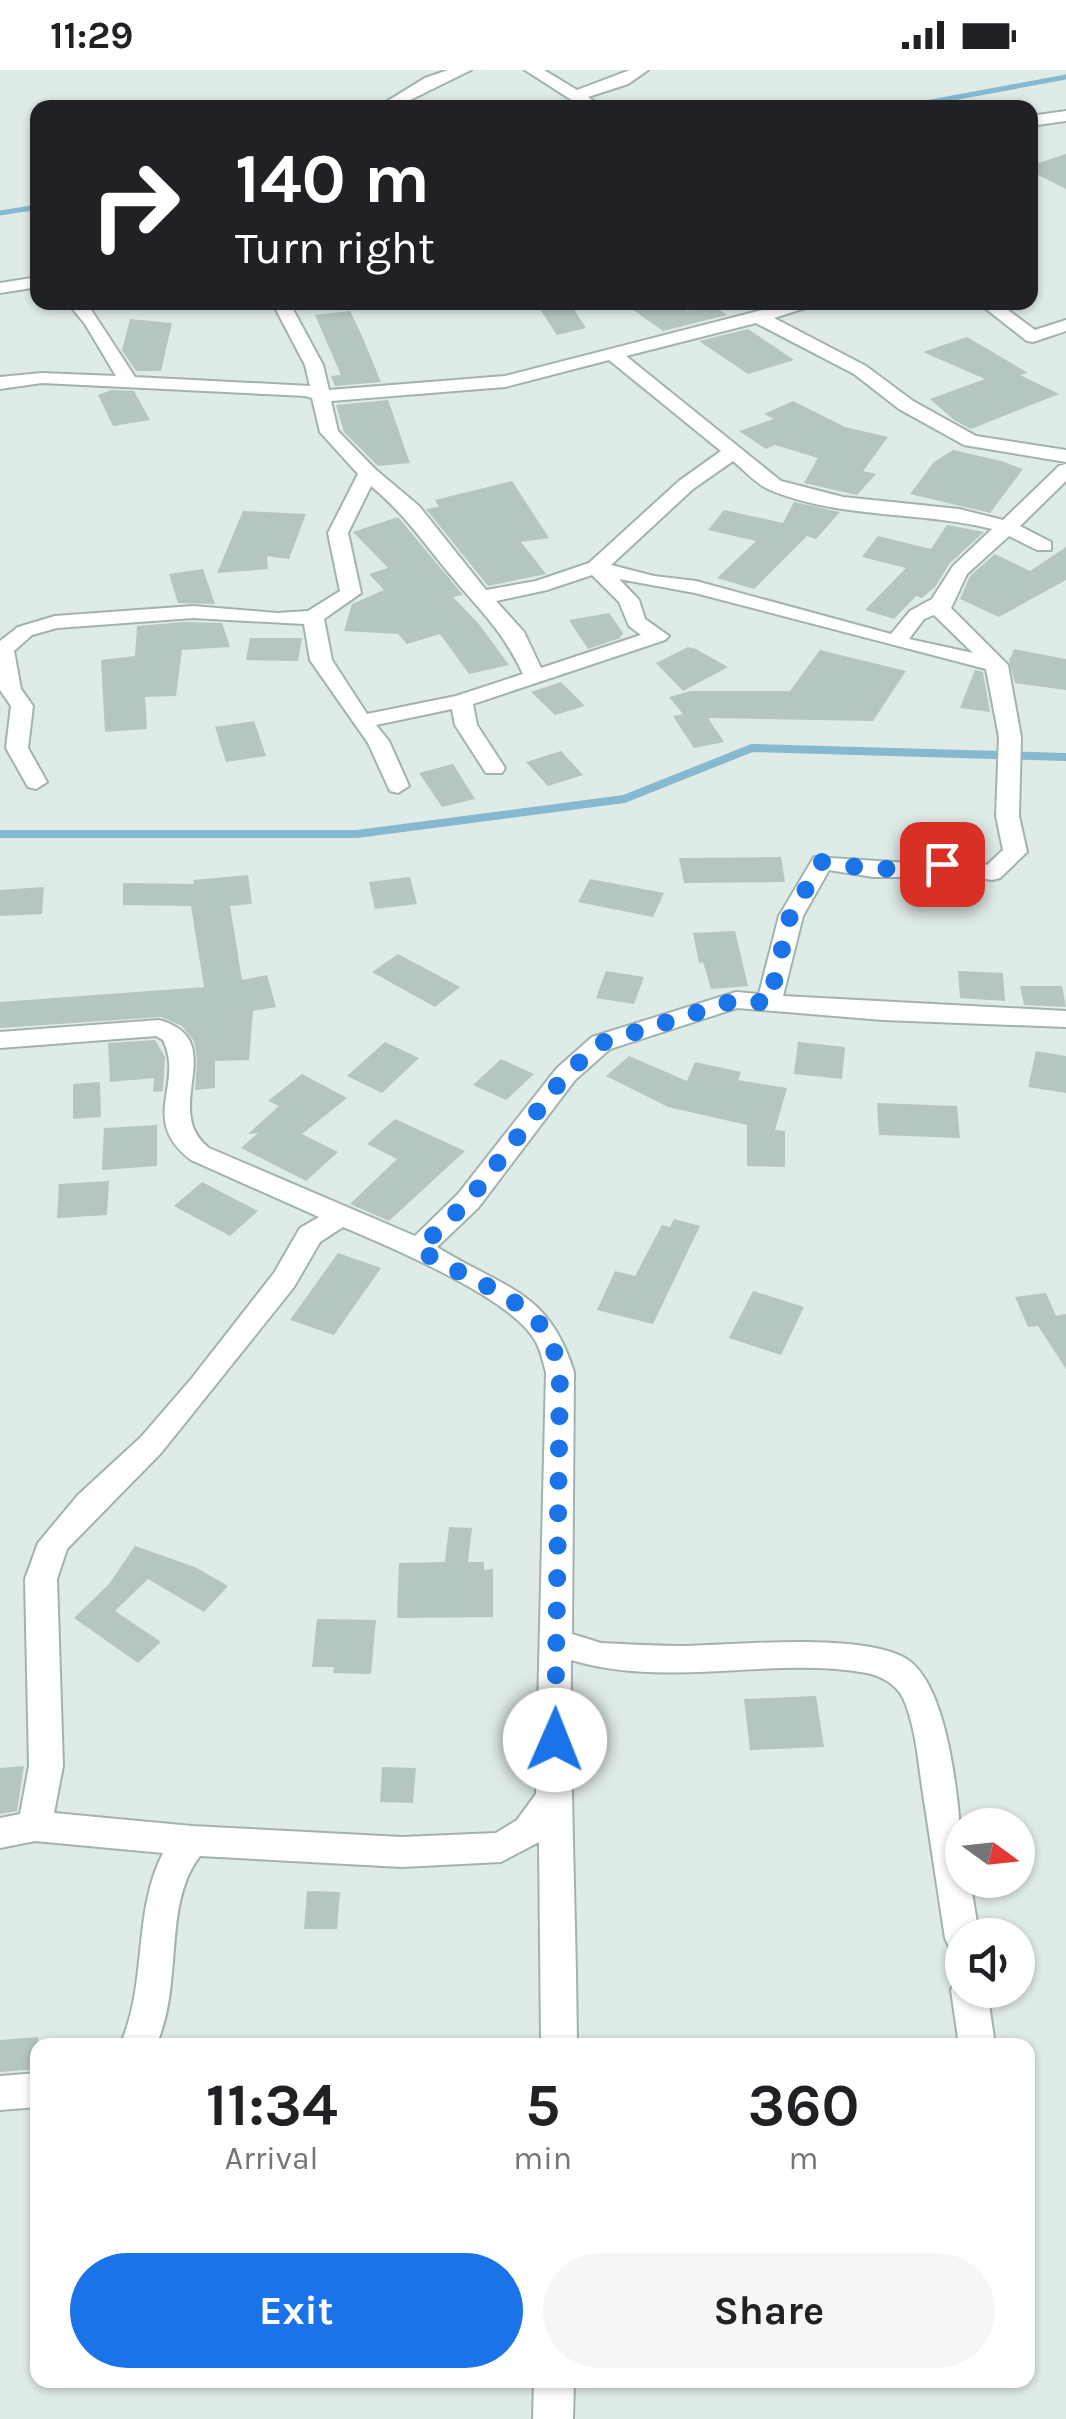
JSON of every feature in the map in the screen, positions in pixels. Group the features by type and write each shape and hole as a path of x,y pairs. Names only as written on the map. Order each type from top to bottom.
{"street":[{"path":"396,100 463,70"},
{"path":"533,70 577,100"},
{"path":"590,100 640,70"},
{"path":"1038,120 1066,116"},
{"path":"0,288 30,283"},
{"path":"84,310 97,322 108,354 129,381"},
{"path":"284,310 314,364 329,432 368,473 412,510 513,632 534,676"},
{"path":"0,384 42,378 129,381 306,391 324,396 505,381 787,310"},
{"path":"996,310 1033,337 1066,325"},
{"path":"758,318 860,370 906,405 971,441 1066,456"},
{"path":"614,354 774,484 842,503 959,515 1006,528 1044,546"},
{"path":"482,597 540,586 596,567 686,485 721,463 732,450"},
{"path":"998,665 940,609 949,582 968,559 1066,470"},
{"path":"36,782 18,748 22,706 10,689 3,649 25,630 54,622 177,613 276,619 313,617 351,593 338,532 368,473"},
{"path":"596,567 653,582 696,586 896,642 998,665"},
{"path":"361,722 461,701 658,636 636,622 629,600 596,567"},
{"path":"896,642 917,615 942,603"},
{"path":"313,617 321,660 378,741 398,786"},
{"path":"769,1003 790,916 822,862 874,870 910,870 942,864 992,873 1015,852 1006,824 1004,799 1011,771 1008,718 995,674 998,665"},
{"path":"461,701 466,725 494,768"},
{"path":"419,1249 468,1201 566,1074 601,1043 736,1000 883,1012 1066,1019"},
{"path":"0,1040 159,1028 174,1031 180,1038 176,1113 181,1138 200,1154 419,1249 448,1269 527,1310 549,1337 560,1372 553,1798 559,1897 559,2038"},
{"path":"35,1826 46,1766 41,1579 54,1543 202,1386 284,1280 310,1234 339,1216"},
{"path":"554,1642 601,1656 680,1660 816,1656 868,1660 898,1669 918,1690 934,1757 959,1918"},
{"path":"0,1833 35,1826 192,1841 402,1852 500,1847 529,1830 553,1798"},
{"path":"142,2038 148,2029 158,1974 162,1908 174,1866 192,1841"},
{"path":"971,2008 975,2038"},
{"path":"0,2093 30,2091"},
{"path":"554,2388 554,2419"}],"building":[{"path":"1066,154 1066,189 1038,175 1038,163"},
{"path":"540,310 574,310 586,328 557,335"},
{"path":"633,310 719,310 727,315 663,331"},
{"path":"350,311 381,382 335,386 331,376 341,375 315,315"},
{"path":"130,319 172,323 161,371 136,371 122,350"},
{"path":"748,329 794,360 748,374 699,341"},
{"path":"967,337 1028,373 1020,375 1059,394 971,429 954,420 930,399 985,379 923,352"},
{"path":"112,390 134,391 150,420 113,426 98,395"},
{"path":"388,400 410,463 378,466 344,432 336,405"},
{"path":"793,401 845,427 888,437 863,471 876,474 857,495 804,483 818,458 775,445 766,449 739,431 774,419 764,414"},
{"path":"953,450 1023,469 990,513 910,494 934,462"},
{"path":"512,481 549,538 521,542 546,574 488,586 426,509 439,507 435,500"},
{"path":"794,502 840,512 816,539 807,536 754,589 717,578 756,541 708,530 724,510 783,523"},
{"path":"243,511 306,514 289,559 267,556 268,569 217,573"},
{"path":"398,517 463,595 453,597 509,665 469,674 440,634 407,644 398,634 344,631 352,604 384,590 369,574 388,568 353,532"},
{"path":"947,525 984,532 950,563 935,587 922,598 916,596 894,619 865,610 906,568 862,557 878,536 931,549"},
{"path":"1066,547 1066,580 999,617 960,599 970,576 995,554 1030,571"},
{"path":"203,569 215,604 178,603 169,574"},
{"path":"609,613 623,633 620,638 588,649 569,620"},
{"path":"222,623 230,647 182,650 176,696 145,697 147,729 105,732 101,660 135,656 137,626"},
{"path":"250,638 302,638 298,661 246,660"},
{"path":"688,647 728,667 683,691 656,663"},
{"path":"1014,649 1066,659 1066,690 1015,683 1009,661"},
{"path":"820,650 906,671 873,721 708,718 724,742 694,748 673,716 683,714 669,697 691,691 790,691"},
{"path":"975,670 983,672 990,712 960,708"},
{"path":"561,682 585,706 555,715 531,692"},
{"path":"254,721 266,756 226,762 215,727"},
{"path":"561,751 583,775 548,786 526,762"},
{"path":"453,764 475,799 442,807 419,773"},
{"path":"781,857 785,882 684,883 679,858"},
{"path":"248,875 252,904 230,906 242,980 267,975 276,1007 253,1011 249,1060 215,1061 215,1088 195,1090 194,1041 182,1026 161,1017 0,1028 0,1002 204,987 191,906 123,905 123,883 194,884 193,880"},
{"path":"410,877 417,904 375,909 369,882"},
{"path":"590,879 664,893 653,917 578,902"},
{"path":"44,887 42,914 0,916 0,890"},
{"path":"735,931 748,986 711,989 703,962 699,963 693,933"},
{"path":"398,954 460,987 435,1007 372,972"},
{"path":"606,971 644,977 634,1004 596,998"},
{"path":"958,971 1003,973 1005,1001 960,998"},
{"path":"1020,986 1062,986 1066,1007 1024,1005"},
{"path":"155,1040 165,1057 163,1091 153,1092 154,1078 110,1082 108,1043"},
{"path":"385,1042 419,1058 382,1093 347,1076"},
{"path":"798,1042 845,1047 842,1079 794,1074"},
{"path":"1036,1051 1066,1056 1066,1093 1028,1087"},
{"path":"629,1056 687,1081 695,1062 741,1072 738,1080 787,1088 775,1130 785,1131 785,1167 747,1166 747,1125 668,1107 606,1076"},
{"path":"501,1059 534,1074 506,1100 473,1085"},
{"path":"302,1074 347,1098 302,1134 338,1152 306,1181 241,1148 258,1133 248,1134 279,1106 268,1101"},
{"path":"100,1082 101,1117 73,1119 73,1084"},
{"path":"877,1103 957,1106 960,1138 879,1135"},
{"path":"395,1119 465,1151 389,1221 350,1204 397,1159 367,1144"},
{"path":"157,1125 157,1166 102,1170 104,1128"},
{"path":"109,1181 107,1215 57,1218 59,1184"},
{"path":"202,1182 258,1211 230,1236 174,1206"},
{"path":"674,1219 700,1226 653,1324 597,1310 615,1271 635,1276 662,1225 670,1227"},
{"path":"338,1253 381,1268 334,1335 290,1320"},
{"path":"753,1291 804,1307 781,1355 729,1338"},
{"path":"1046,1293 1056,1316 1066,1314 1066,1369 1038,1326 1028,1327 1015,1297"},
{"path":"449,1527 472,1528 468,1562 484,1562 484,1570 493,1569 493,1617 397,1618 399,1563 445,1562"},
{"path":"135,1546 195,1567 228,1586 204,1612 148,1579 115,1611 161,1642 138,1663 74,1618 109,1584"},
{"path":"317,1619 376,1620 371,1674 333,1673 334,1667 312,1667"},
{"path":"816,1696 824,1747 750,1750 744,1699"},
{"path":"24,1766 17,1811 0,1814 0,1768"},
{"path":"382,1767 416,1768 413,1803 380,1802"},
{"path":"307,1891 340,1892 337,1929 304,1929"},
{"path":"38,2037 30,2038 30,2070 0,2072 0,2040"}],"waterway":[{"path":"942,100 1066,77"},
{"path":"0,213 30,208"},
{"path":"0,834 357,834 624,799 752,748 1066,757"}],"route":[{"path":"555,1740 560,1372 549,1337 527,1310 448,1269 419,1249 468,1201 566,1074 601,1043 736,1000 769,1003 790,916 822,862 874,870 910,870 942,864"}]}
